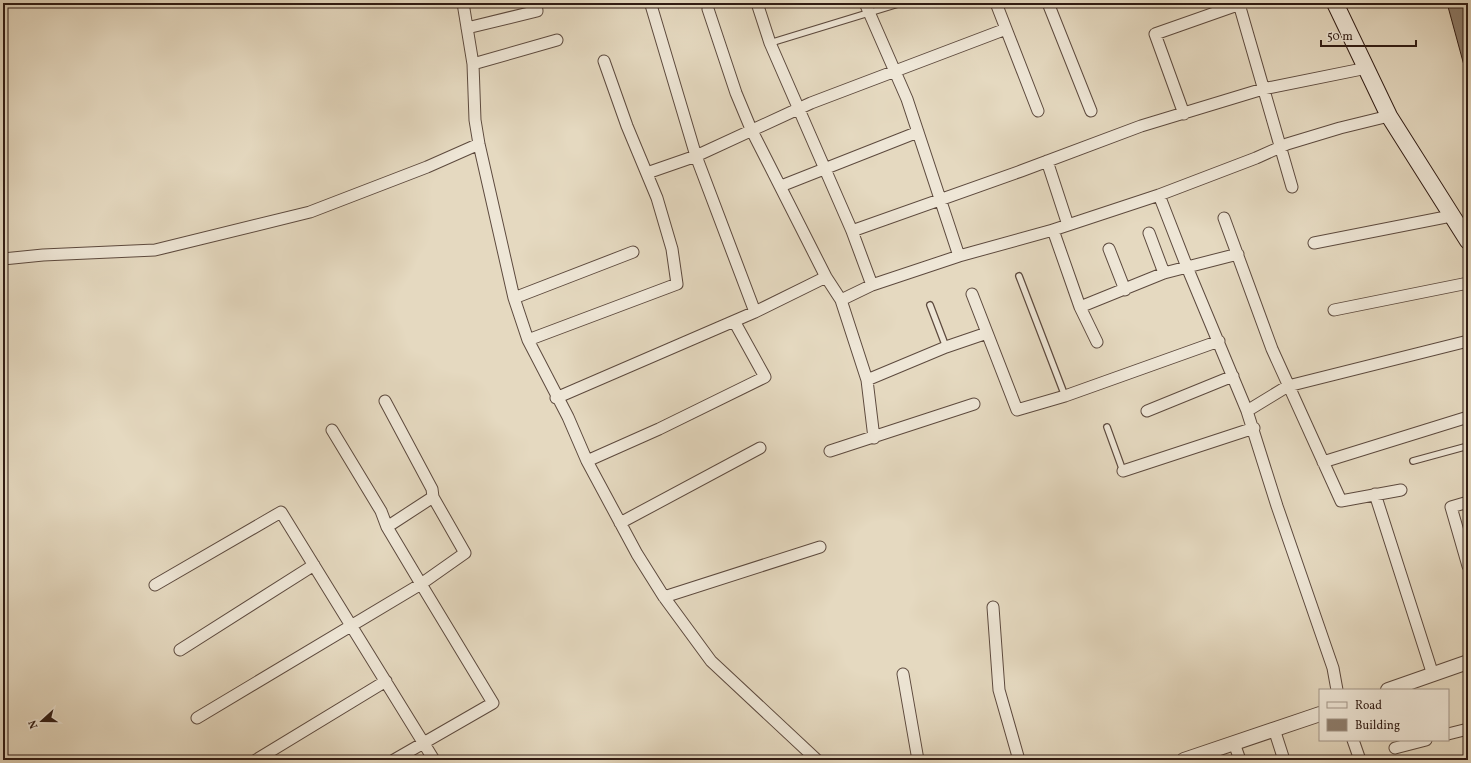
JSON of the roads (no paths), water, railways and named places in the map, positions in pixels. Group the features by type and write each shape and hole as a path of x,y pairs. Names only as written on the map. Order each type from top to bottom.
{"main road":[{"path":"1335,3 1340,17 1367,68 1389,116 1451,216 1468,240"}],"street":[{"path":"463,3 473,64 475,120 479,144 514,298 528,340 556,398 568,417 587,461 636,554 664,596 711,661 816,760"},
{"path":"467,28 537,10 536,3"},
{"path":"757,3 770,43 852,231 872,285"},
{"path":"996,3 1038,111"},
{"path":"1048,3 1091,111"},
{"path":"1184,114 1155,34 1227,6 1241,4 1263,89 1292,187"},
{"path":"651,6 696,156 755,312"},
{"path":"867,8 907,99 959,256"},
{"path":"708,9 736,93 751,129 826,277 841,300 867,380 874,438"},
{"path":"647,173 696,156 751,129 800,109 810,103 1006,29"},
{"path":"473,64 557,40"},
{"path":"528,340 677,284 672,249 657,198 627,126 604,61"},
{"path":"852,231 1047,162 1142,126 1263,89 1367,68"},
{"path":"841,300 872,285 959,256 1053,230 1160,195 1287,144 1340,128 1389,116"},
{"path":"781,186 918,132"},
{"path":"3,259 43,255 155,250 310,212 427,167 479,144"},
{"path":"1047,162 1068,225"},
{"path":"1160,195 1187,267 1248,410 1277,506 1333,668 1338,689"},
{"path":"1314,243 1451,216"},
{"path":"1224,218 1272,349 1341,501 1401,490"},
{"path":"1053,230 1080,307 1097,342"},
{"path":"1150,233 1164,273"},
{"path":"1109,249 1125,290"},
{"path":"514,298 633,252"},
{"path":"1080,307 1164,273 1238,254"},
{"path":"556,398 755,312 826,277"},
{"path":"1334,310 1468,283"},
{"path":"972,294 1017,410 1065,396 1219,341"},
{"path":"587,461 659,429 765,377 734,321"},
{"path":"867,380 946,347 986,333"},
{"path":"1248,410 1288,386 1468,341"},
{"path":"1147,411 1233,376"},
{"path":"197,718 421,584 464,553 433,497 432,489 385,401"},
{"path":"830,451 874,438 974,404"},
{"path":"1324,462 1468,417"},
{"path":"1124,471 1254,428"},
{"path":"332,430 380,511 387,527 493,703 394,760"},
{"path":"620,523 760,448"},
{"path":"1375,494 1433,674"},
{"path":"387,527 433,497"},
{"path":"1468,502 1451,507 1468,566"},
{"path":"155,584 281,512 434,760"},
{"path":"664,596 820,547"},
{"path":"180,650 314,565"},
{"path":"993,607 999,690 1019,760"},
{"path":"1391,689 1468,663"},
{"path":"902,674 918,760"},
{"path":"256,760 386,681"},
{"path":"1184,760 1319,714"},
{"path":"1274,729 1284,760"},
{"path":"1449,734 1468,729"},
{"path":"1353,741 1360,760"},
{"path":"1395,748 1422,741"},
{"path":"1234,743 1240,760"}],"lane":[{"path":"770,43 867,8 901,3"},
{"path":"1019,276 1065,396"},
{"path":"930,306 946,347"},
{"path":"1107,427 1124,471"},
{"path":"1413,461 1468,446"}]}
